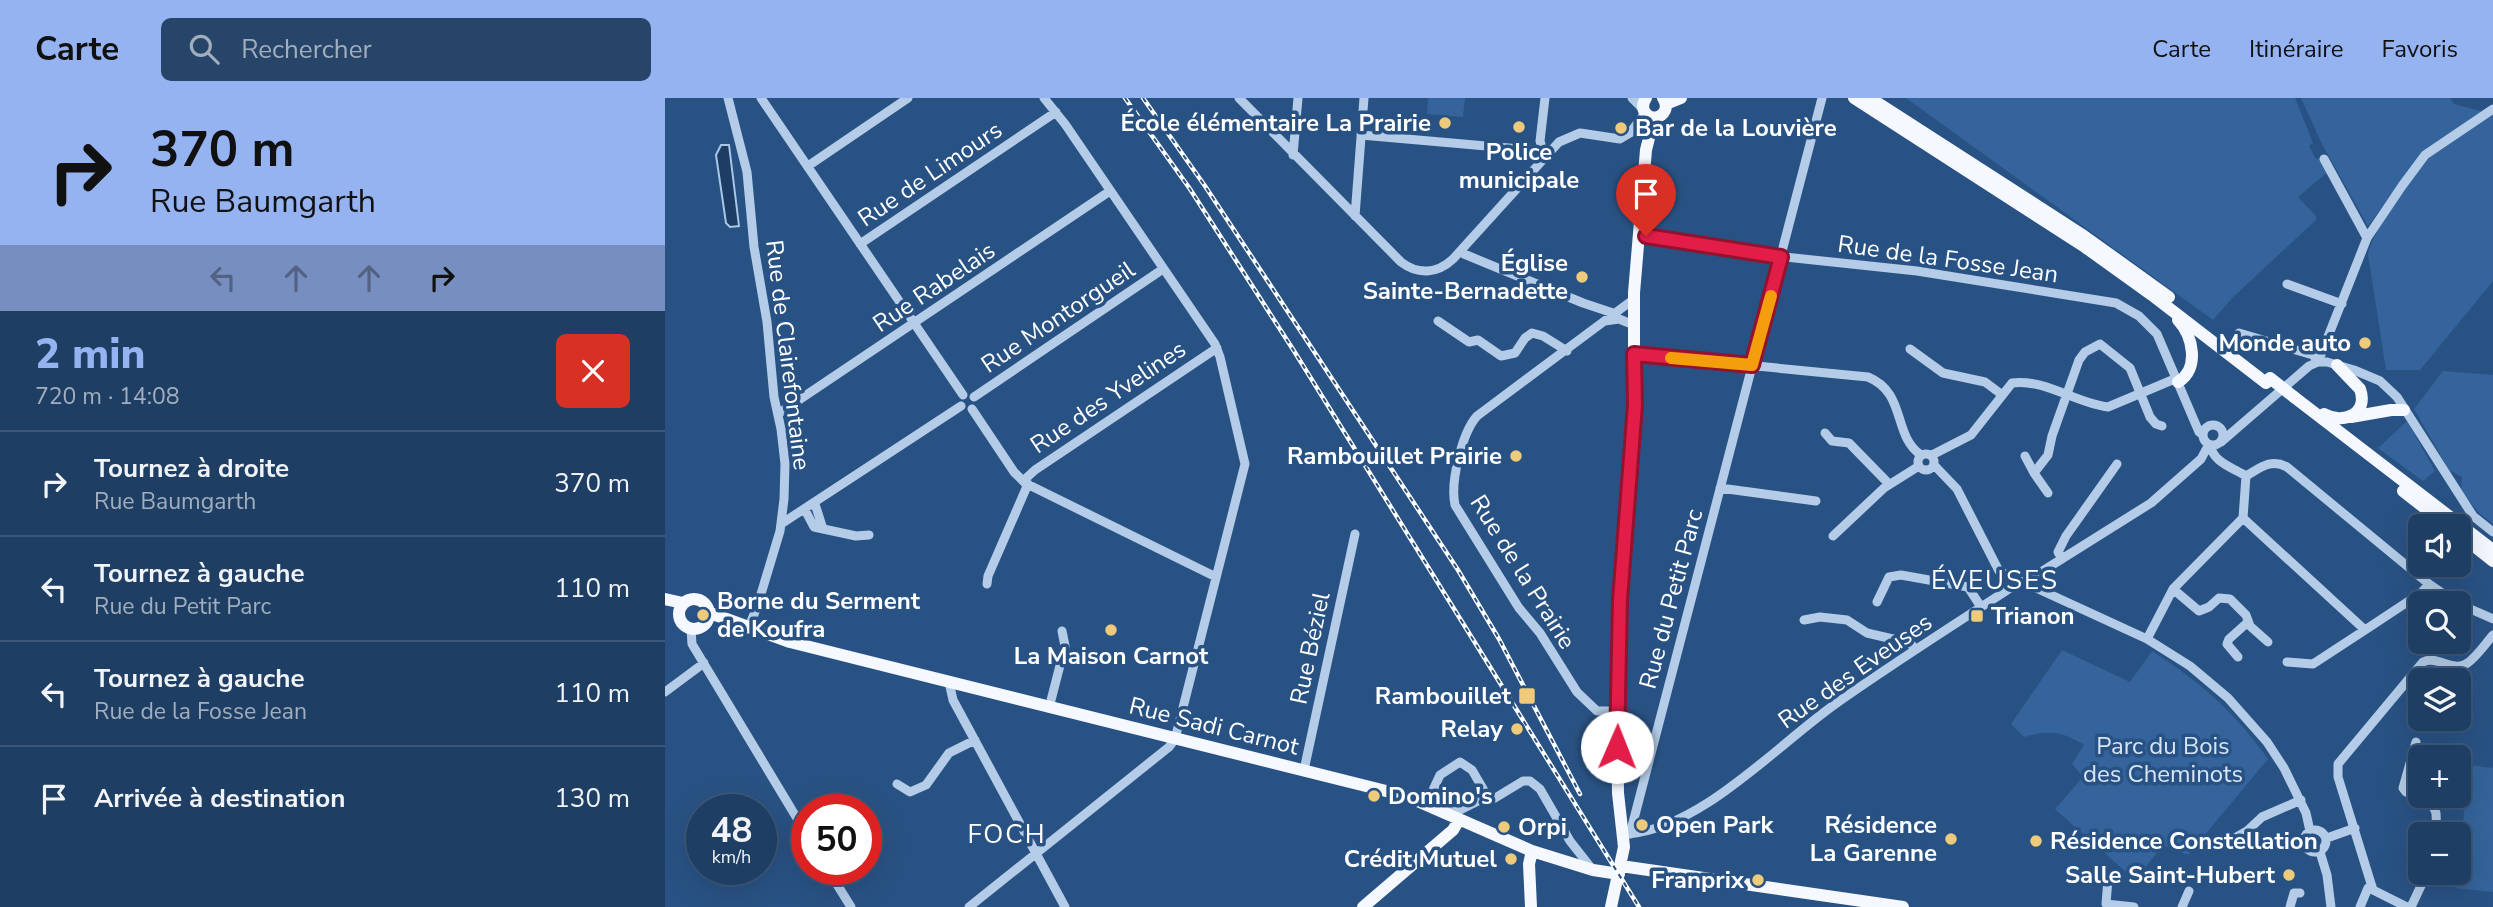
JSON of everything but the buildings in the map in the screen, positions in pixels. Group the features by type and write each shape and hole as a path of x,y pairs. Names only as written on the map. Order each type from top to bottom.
{"main road":[{"path":"1611,907 1629,830 1618,793 1617,711 1620,600 1635,405 1634,299 1647,110 1664,114 1665,101 1681,98"},
{"path":"1854,98 2085,247 2270,379 2493,550"},
{"path":"1870,98 2143,277 2259,367 2270,379"},
{"path":"2144,290 2178,320 2187,332 2192,352 2190,369 2186,376 2178,380"},
{"path":"2337,365 2363,394 2361,405 2351,417"},
{"path":"2294,397 2331,418 2343,419 2404,410"},
{"path":"2294,397 2434,514"},
{"path":"2471,544 2493,561"},
{"path":"665,610 679,616 683,624 691,629 697,629 708,618 708,606 701,600 691,598 683,603 679,616"},
{"path":"665,599 683,603"},
{"name":"Rue Sadi Carnot","path":"708,618 790,642 1049,708 1420,799 1532,851 1594,870 1620,870 1903,907"},
{"name":"Rue Sadi Carnot","path":"708,618 722,627 764,639 790,642"},
{"path":"1363,907 1453,830 1455,816"},
{"path":"1531,907 1529,874 1532,851"},
{"path":"1594,870 1607,882 1613,893"}],"street":[{"name":"Rue de Clairefontaine","path":"728,98 747,172 754,247 785,464 781,524 765,585 749,628"},
{"path":"761,98 963,395"},
{"path":"808,166 908,98"},
{"path":"969,907 1169,747 1175,739 1244,464 1217,348 1044,98"},
{"path":"1239,98 1401,261 1412,269 1424,271 1439,269 1461,251 1545,152 1559,142 1576,133 1623,138 1647,110 1632,98"},
{"path":"1293,155 1298,98"},
{"path":"1355,216 1364,98"},
{"path":"1545,98 1540,141 1545,152"},
{"name":"Rue du Petit Parc","path":"1629,830 1822,98"},
{"path":"2318,362 2367,237 2425,155 2493,109"},
{"name":"Rue de Limours","path":"860,244 1056,112"},
{"path":"1361,135 1545,152"},
{"path":"2324,159 2367,237"},
{"name":"Rue Rabelais","path":"778,414 1110,191"},
{"name":"Rue de la Fosse Jean","path":"1640,235 1781,257 1917,271 2116,303 2139,316 2152,328 2161,342 2199,432 2210,442"},
{"path":"1461,251 1613,313"},
{"name":"Rue Montorgueil","path":"974,397 1163,269"},
{"path":"2287,284 2342,304"},
{"name":"Rue de la Prairie","path":"1617,711 1597,711 1577,692 1475,538 1455,505 1452,491 1470,424 1477,416 1634,299"},
{"path":"1605,321 1619,319 1634,325"},
{"path":"1438,321 1469,342 1478,340 1501,356 1515,353 1532,333 1543,336 1567,351"},
{"path":"2239,333 2313,355 2318,362 2337,365 2380,381 2397,397 2473,516 2493,532"},
{"path":"2034,473 2048,455 2078,360 2085,352 2100,344 2130,368 2150,417 2162,426"},
{"name":"Rue des Yvelines","path":"1025,483 1046,462 1217,348"},
{"path":"1910,349 1943,373 1985,383 2001,394"},
{"path":"1634,354 1873,379 1891,395 1909,442 1921,455"},
{"name":"Rue des Eveuses","path":"1629,830 1647,832 1703,806 1831,707 1915,649 2140,512 2201,459 2210,442 2240,424 2303,370 2318,362"},
{"path":"2178,380 2108,407 2016,382 2001,394 1971,435 1933,460 1925,470 1919,466 1918,459 1926,453 1933,460 1957,489 1997,568 2003,574 2147,639 2202,675 2246,717 2272,750 2301,800 2310,831"},
{"name":"Rue Montorgueil","path":"970,394 974,397 975,405 972,408 965,410 961,407 963,395 970,394"},
{"path":"781,524 961,407"},
{"path":"972,408 1025,483 1216,577"},
{"path":"2192,411 2223,430 2224,436 2210,442"},
{"path":"2240,424 2207,426 2211,450 2220,461 2245,476"},
{"path":"1825,433 1832,441 1849,443 1889,484"},
{"path":"2025,456 2048,493"},
{"path":"2201,459 2220,461"},
{"path":"2245,476 2270,463 2287,467 2440,591"},
{"path":"2062,559 2058,552 2066,536 2117,464"},
{"path":"1833,536 1889,484 1919,466"},
{"path":"2147,639 2173,589 2243,518 2245,476"},
{"path":"987,584 1025,483"},
{"name":"Rue du Petit Parc","path":"1720,488 1817,501"},
{"path":"815,504 823,529"},
{"path":"806,510 814,527 856,537 869,535"},
{"path":"2243,518 2365,630"},
{"name":"Rue Béziel","path":"1304,770 1355,534"},
{"path":"1877,602 1889,578 1901,575 1968,587 1981,607"},
{"path":"2287,662 2313,664 2421,593 2429,584"},
{"path":"2173,589 2199,611 2219,598 2230,599 2268,642"},
{"path":"2471,609 2493,619"},
{"path":"1804,620 1820,617 1847,620 1867,633 1910,643 1915,649"},
{"path":"2238,657 2227,644 2248,622"},
{"path":"722,627 745,630 749,628"},
{"path":"691,629 692,643 791,808"},
{"path":"1049,708 1065,646 1062,631"},
{"path":"2421,885 2409,907 2378,894 2372,886 2337,772 2340,760 2423,662 2430,659 2458,666 2465,664 2493,635"},
{"path":"665,692 704,663"},
{"path":"949,682 953,700 1065,907"},
{"path":"897,784 909,792 926,785 949,753 975,740"},
{"path":"2416,742 2403,788 2432,804 2436,822"},
{"path":"1489,799 1472,770 1460,762 1443,772 1420,799 1441,804 1455,816 1480,800 1496,799 1523,781 1535,783 1570,841 1594,870"},
{"path":"1435,783 1441,804"},
{"path":"2235,838 2262,817 2301,800"},
{"path":"1466,809 1468,818 1475,826"},
{"path":"2327,838 2355,828"},
{"path":"2320,852 2311,851 2304,844 2305,838 2310,831 2319,830 2327,838"},
{"path":"2320,852 2325,847 2327,838"},
{"path":"1552,858 1566,851 1570,841"},
{"path":"2320,852 2327,875 2331,907"},
{"path":"2108,879 2106,904 2134,907"},
{"path":"837,885 851,907"},
{"path":"2360,907 2368,888 2372,886"},
{"path":"2182,907 2189,891"},
{"path":"2290,907 2294,893 2300,893"}],"green space":[{"path":"1428,98 1465,98 1463,117 1427,114"},
{"path":"1906,98 2295,98 2313,143 2309,146 2316,159 2321,158 2329,171 2298,197 2316,216 2316,220 2232,298 2213,320"},
{"path":"2301,98 2450,98 2454,104 2485,112 2493,106 2493,281 2420,370 2386,370 2368,254 2388,210 2391,194 2368,226 2322,144"},
{"path":"2443,371 2493,375 2493,524 2479,513 2461,491 2462,477 2449,470 2414,409"},
{"path":"2407,421 2435,471 2423,481 2378,448"},
{"name":"Parc du Bois des Cheminots","path":"2062,650 2130,682 2152,651 2216,699 2268,759 2188,855 2163,845 2135,880 2055,809 2083,777 2072,764 2084,745 2055,733 2024,737 2011,724"},
{"path":"2471,765 2493,768 2493,892 2456,888 2456,885 2471,885 2471,822 2463,822 2464,808 2471,808"}],"shaded area":[{"path":"721,145 729,145 739,226 730,227 726,223 716,155"}],"railway":[{"path":"1125,98 1190,189 1294,351 1639,907"},
{"path":"1143,98 1205,186 1458,570 1499,639 1580,794"}],"slow traffic":[{"path":"1671,358 1752,365 1771,296"}],"place":[{"name":"École élémentaire La Prairie","path":"1445,123"},
{"name":"Police municipale","path":"1519,127"},
{"name":"Bar de la Louvière","path":"1621,128"},
{"name":"Église Sainte-Bernadette","path":"1582,277"},
{"name":"Monde auto","path":"2365,343"},
{"name":"Rambouillet Prairie","path":"1516,456"},
{"name":"Borne du Serment de Koufra","path":"703,615"},
{"name":"Trianon","path":"1977,616"},
{"name":"La Maison Carnot","path":"1111,630"},
{"name":"Rambouillet","path":"1527,696"},
{"name":"Relay","path":"1517,729"},
{"name":"Domino's","path":"1374,796"},
{"name":"Open Park","path":"1642,825"},
{"name":"Orpi","path":"1504,827"},
{"name":"Résidence La Garenne","path":"1951,839"},
{"name":"Résidence Constellation","path":"2036,841"},
{"name":"Crédit Mutuel","path":"1511,859"},
{"name":"Salle Saint-Hubert","path":"2289,875"},
{"name":"Franprix","path":"1758,880"}],"district":[{"name":"ÉVEUSES","path":"1995,580"},
{"name":"FOCH","path":"1007,834"}],"route":[{"path":"1617,747 1620,600 1635,405 1634,354 1752,365 1781,257 1646,236"}]}
